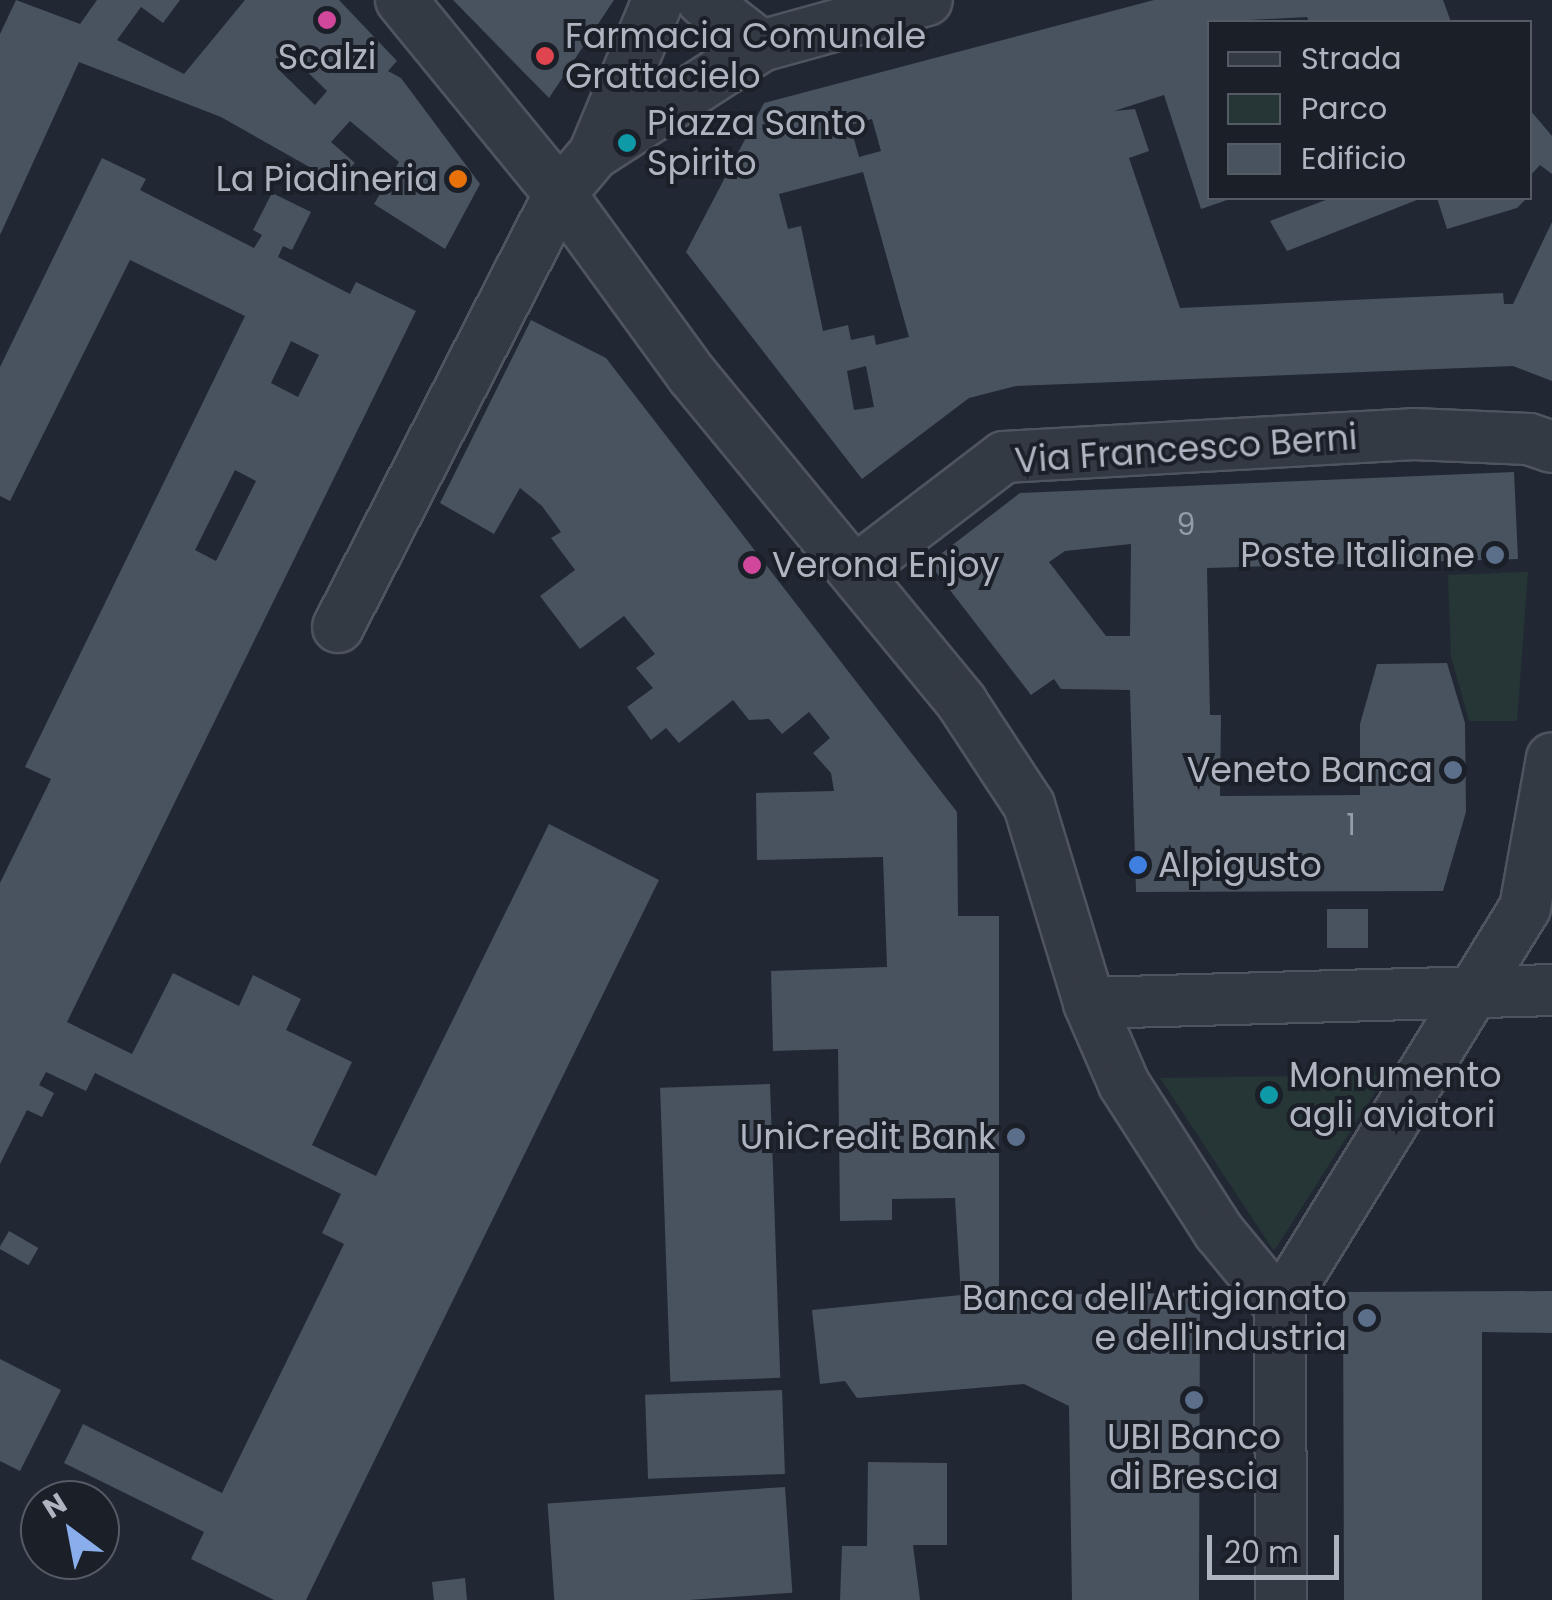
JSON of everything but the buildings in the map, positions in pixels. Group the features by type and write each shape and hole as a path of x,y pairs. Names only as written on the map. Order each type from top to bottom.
{"street":[{"path":"401,0 560,194 692,375 856,570 962,704 1029,805 1089,1004 1124,1084 1220,1232 1280,1306"},
{"path":"594,154 658,0"},
{"path":"702,0 761,46"},
{"path":"338,627 560,194 594,154 761,46 927,0"},
{"name":"Via Francesco Berni","path":"856,570 1004,457 1413,434 1530,439 1552,447"},
{"path":"1280,1600 1280,1306 1475,992 1538,910 1535,857 1552,758"},
{"path":"1089,1004 1552,990"}],"green space":[{"path":"1528,572 1517,721 1469,721 1451,656 1448,575"},
{"path":"1386,1075 1274,1251 1160,1078"}],"place":[{"name":"Scalzi","path":"327,20"},
{"name":"Farmacia Comunale Grattacielo","path":"545,56"},
{"name":"Piazza Santo Spirito","path":"627,143"},
{"name":"La Piadineria","path":"458,179"},
{"name":"Poste Italiane","path":"1495,555"},
{"name":"Verona Enjoy","path":"752,565"},
{"name":"Veneto Banca","path":"1453,770"},
{"name":"Alpigusto","path":"1138,865"},
{"name":"Monumento agli aviatori","path":"1269,1095"},
{"name":"UniCredit Bank","path":"1016,1137"},
{"name":"Banca dell'Artigianato e dell'Industria","path":"1367,1318"},
{"name":"UBI Banco di Brescia","path":"1194,1400"}]}
